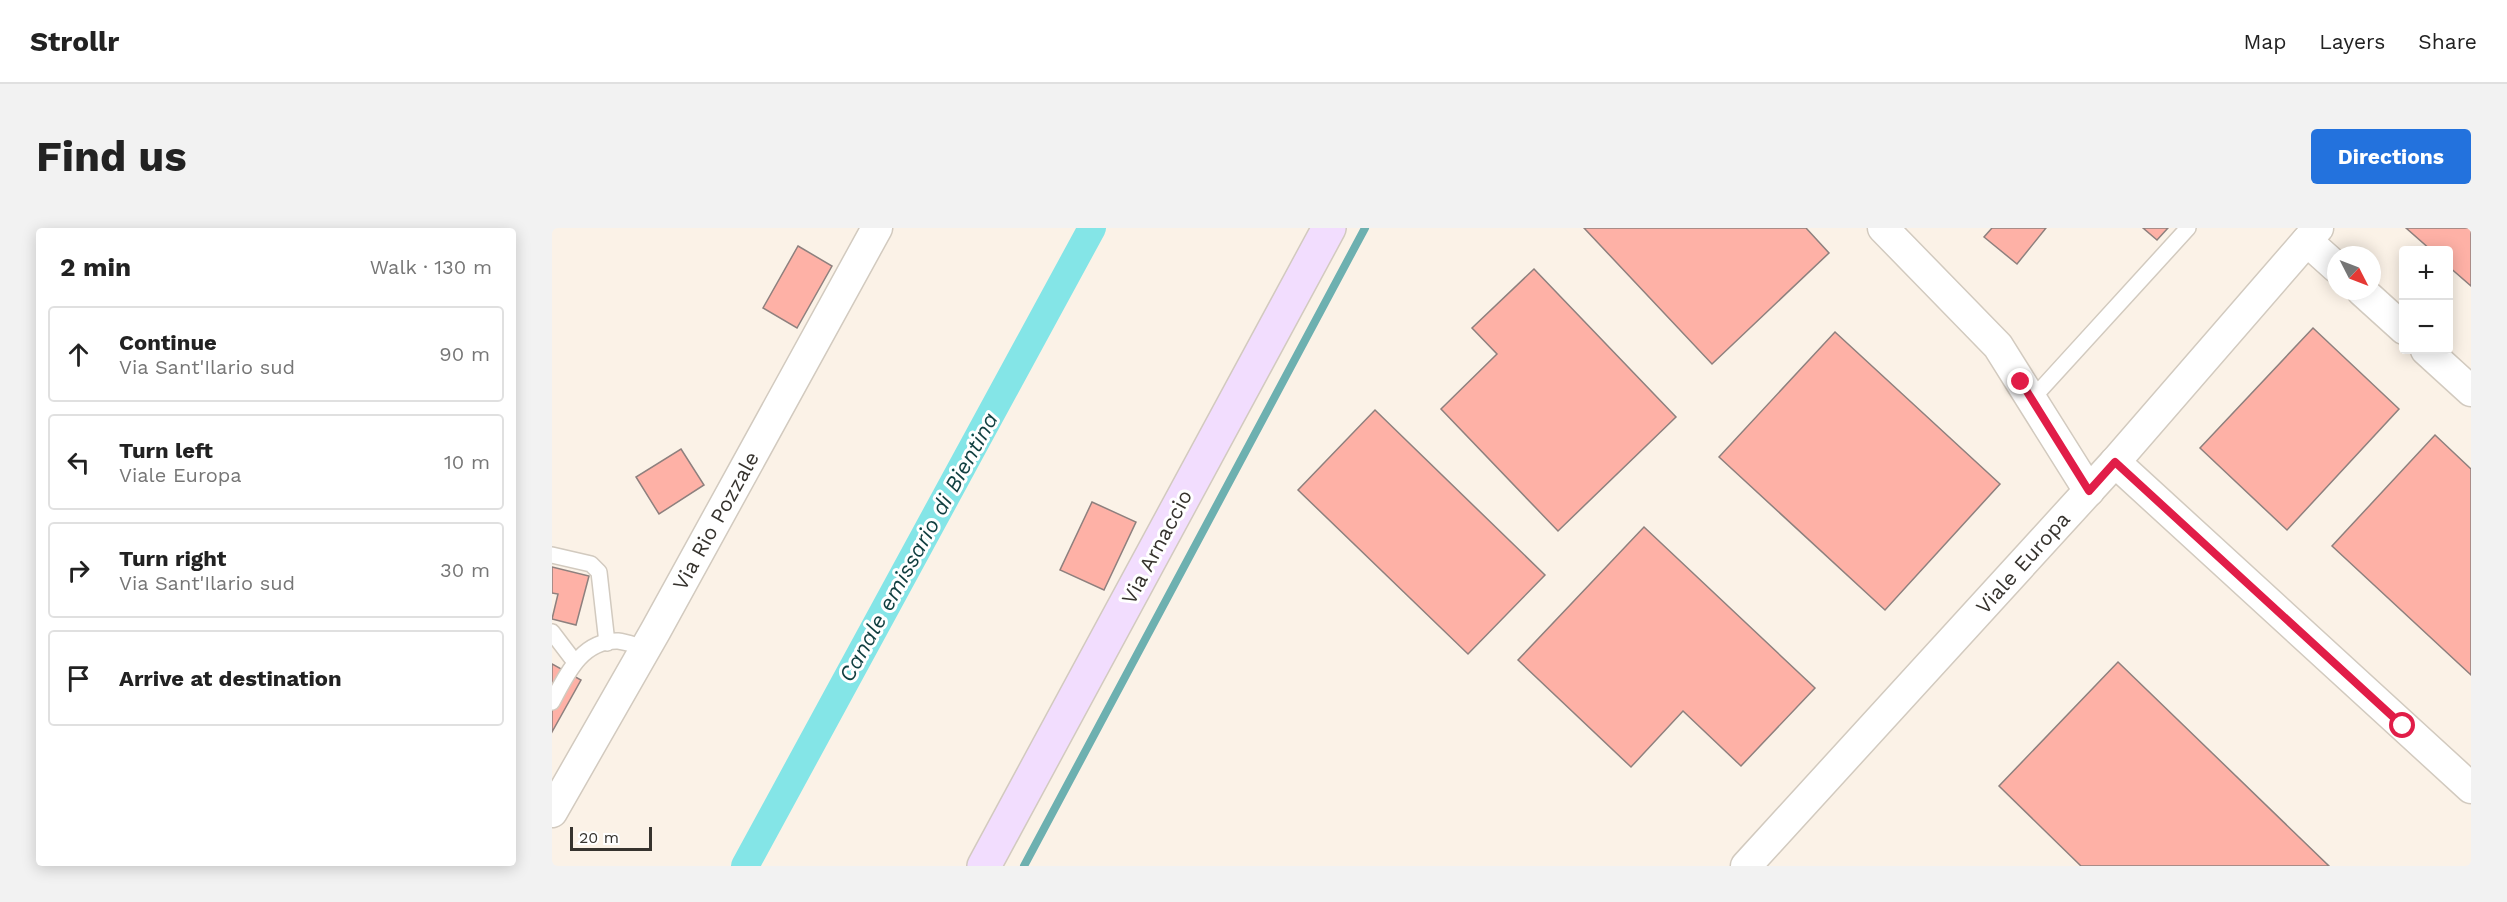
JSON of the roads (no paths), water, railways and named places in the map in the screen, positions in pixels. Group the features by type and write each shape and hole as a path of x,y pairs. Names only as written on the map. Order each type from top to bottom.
{"main road":[{"name":"Via Arnaccio","path":"984,866 1329,228"}],"street":[{"name":"Via Rio Pozzale","path":"552,812 646,648 878,228"},
{"path":"1883,228 1998,346 2089,491"},
{"path":"2312,234 2327,255"},
{"name":"Viale Europa","path":"1746,866 2115,462 2312,234"},
{"path":"2372,300 2399,325"},
{"path":"2430,354 2471,391"},
{"path":"2115,462 2471,788"}],"lane":[{"path":"2032,399 2188,228"},
{"path":"552,555 591,564 599,572 607,644"},
{"path":"552,632 574,661"},
{"path":"552,702 574,661 595,647 617,641 646,648"}],"waterway":[{"name":"Canale emissario di Bientina","path":"745,866 1092,228"},
{"path":"1024,866 1365,228"}]}
